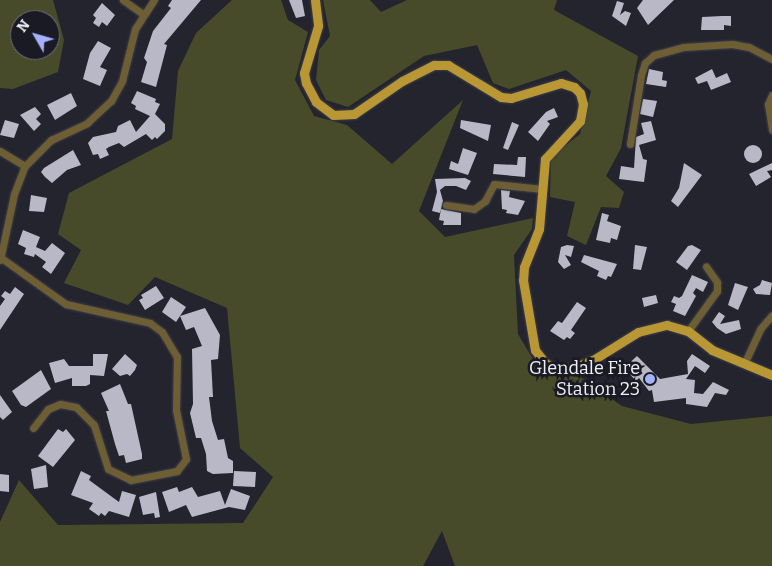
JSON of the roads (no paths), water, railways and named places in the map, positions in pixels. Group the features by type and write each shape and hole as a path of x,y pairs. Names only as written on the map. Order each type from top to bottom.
{"main road":[{"path":"315,0 318,26 304,73 306,83 316,102 333,115 354,114 402,80 434,65 448,65 466,74 488,91 511,98 561,84 574,87 583,104 580,121 545,159 539,229 527,258 523,280 535,350 545,363 554,368 574,368 651,326 667,325 688,331 712,350 772,374"}],"street":[{"path":"123,0 143,14"},
{"path":"33,428 48,409 60,404 76,407 94,425 108,469 131,480 177,471 186,459 176,410 177,357 162,332 150,323 66,304 0,259 14,194 25,166 51,140 87,123 111,101 122,81 136,29 143,14 154,0"},
{"path":"630,144 641,75 645,62 654,55 684,47 732,44 749,47 772,59"},
{"path":"772,95 768,104 772,130"},
{"path":"0,150 25,166"},
{"path":"446,205 474,209 485,201 494,184 543,189"},
{"path":"688,331 717,291 717,282 706,266"},
{"path":"744,364 760,329 772,315"}],"place":[{"name":"Glendale Fire Station 23","path":"650,379"}]}
